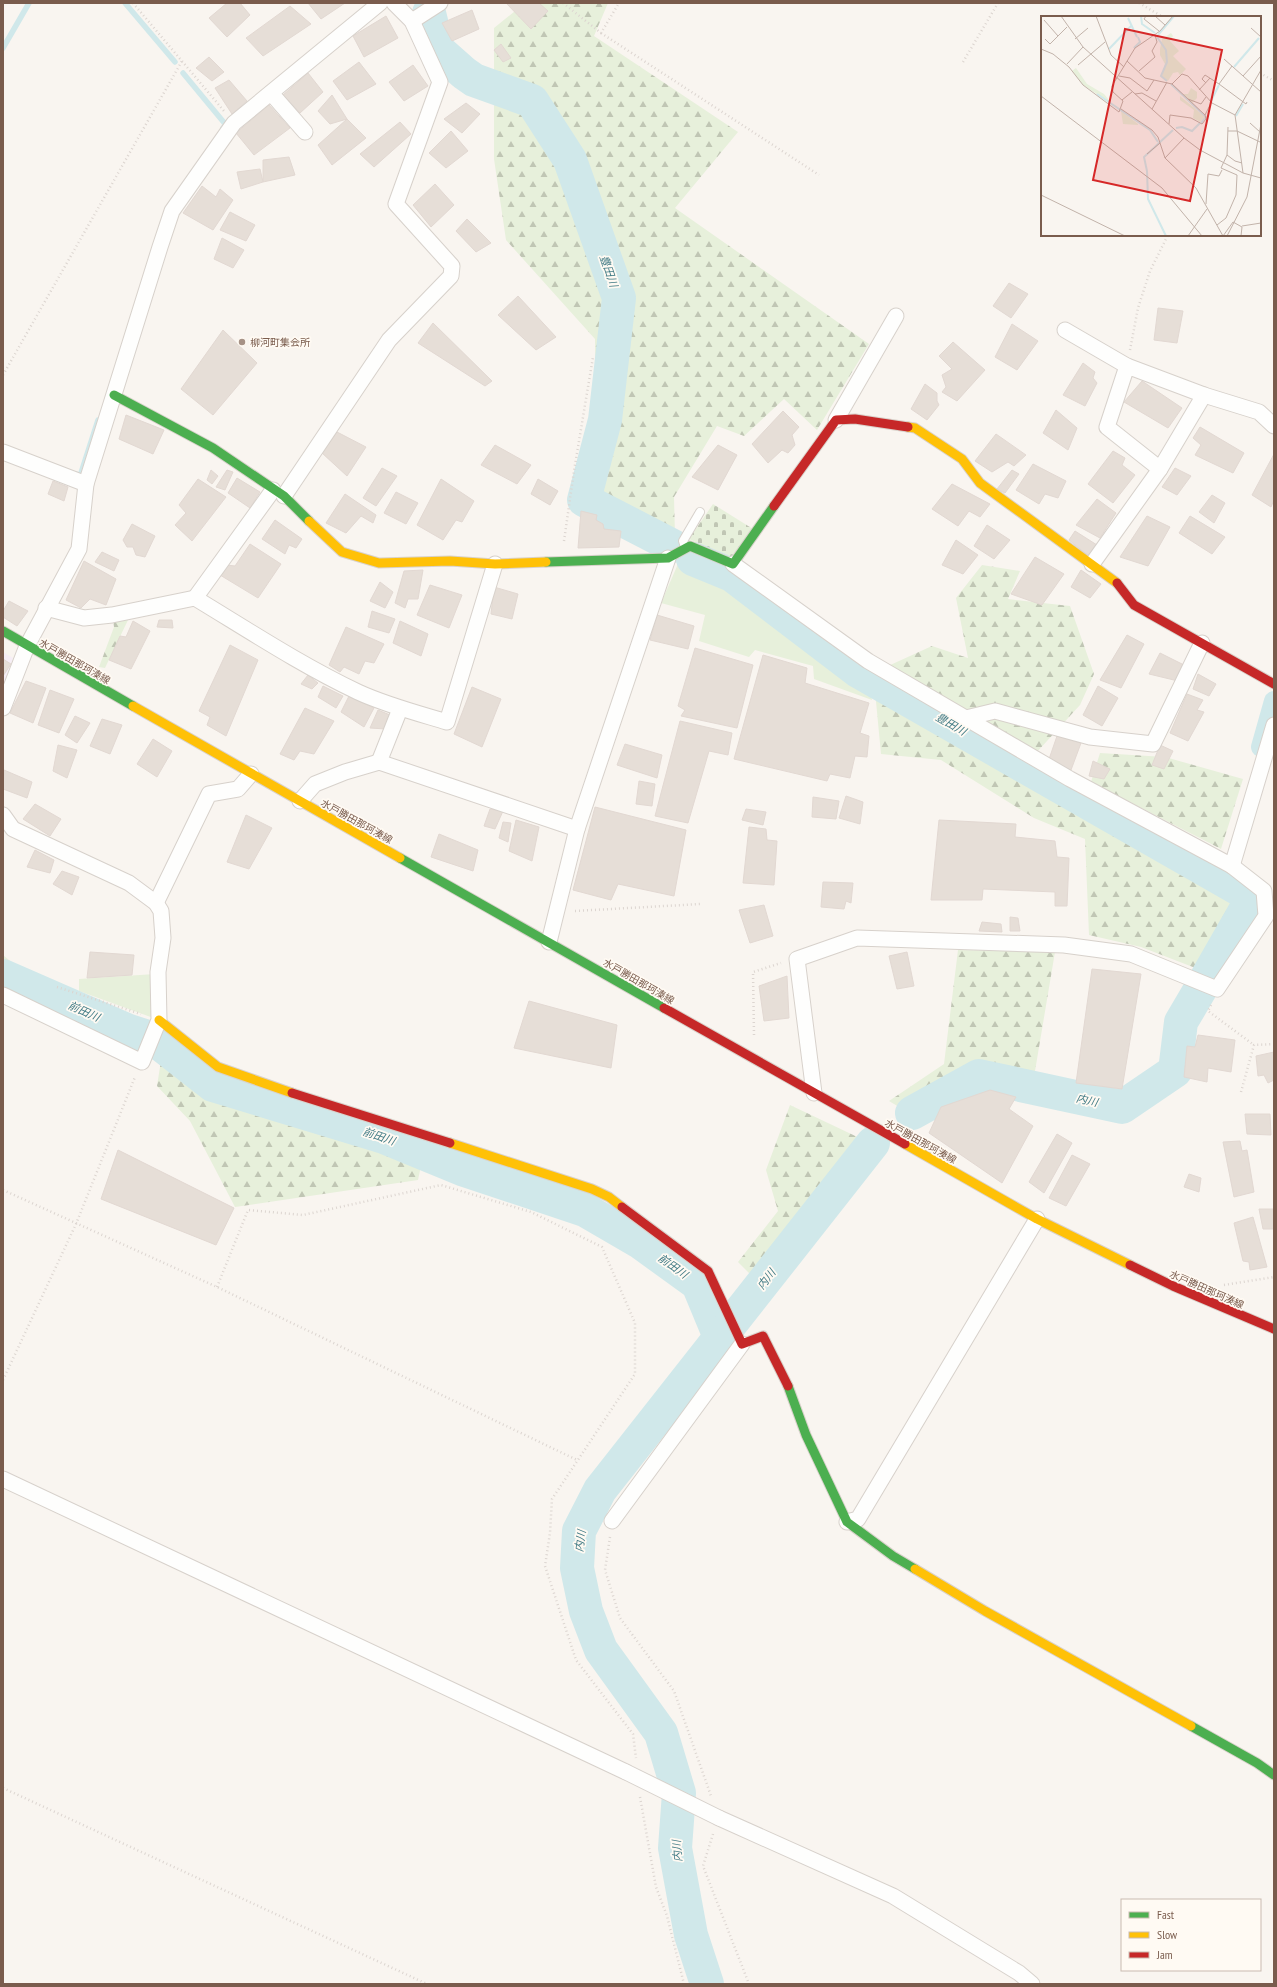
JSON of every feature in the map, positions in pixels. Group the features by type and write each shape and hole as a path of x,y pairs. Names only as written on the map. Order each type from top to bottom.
{"street":[{"path":"3,708 27,646 46,608 79,549 86,484 172,211 234,123 380,3"},
{"path":"46,608 84,618 112,615 195,598 278,493 388,340 451,276 452,266 396,204 440,82 412,22 394,3"},
{"path":"412,22 440,3"},
{"path":"271,93 305,132"},
{"path":"733,564 836,420 896,316"},
{"path":"1065,330 1127,366 1204,395 1259,412 1274,426"},
{"path":"1127,366 1107,427 1160,469"},
{"path":"114,395 213,448 278,493 342,552 380,563 450,562 495,564 668,558 690,546 733,564 868,662 1070,779 1232,866 1264,891 1266,916 1217,989 1131,954 1064,945 857,938 797,958 814,1093"},
{"path":"1092,564 1160,469 1204,395"},
{"path":"836,420 855,419 915,428 962,459 980,483 1114,579 1134,605 1274,684"},
{"path":"4,454 86,484"},
{"path":"549,942 577,829 668,558"},
{"path":"195,598 311,667 358,692 400,708 447,722 495,564"},
{"name":"水戸勝田那珂湊線","path":"3,632 300,802 1037,1219 1173,1286 1274,1329"},
{"path":"966,718 995,711 1090,737 1153,744 1202,643"},
{"path":"379,762 400,708"},
{"path":"1232,866 1274,725"},
{"path":"300,802 315,784 346,772 379,762 577,829"},
{"path":"156,903 209,794 238,789 252,774"},
{"path":"3,815 13,829 129,883 156,903 161,911 163,938 158,972 159,1020 142,1062 3,995"},
{"path":"159,1020 218,1067 272,1086 592,1189 609,1197 708,1271 739,1339"},
{"path":"847,1522 858,1519 1037,1219"},
{"path":"612,1521 739,1339 763,1336 790,1390 806,1435 847,1522 893,1556 979,1607 1113,1684 1257,1763 1274,1775"},
{"path":"3,1479 631,1768 719,1818 893,1896 1019,1973 1032,1984"}],"lane":[{"path":"686,548 683,541 700,512"}],"path":[{"path":"133,3 234,123"},
{"path":"563,3 602,34 819,175"},
{"path":"602,34 619,3"},
{"path":"963,62 998,3"},
{"path":"1139,3 1161,16"},
{"path":"3,375 182,61"},
{"path":"1261,74 1274,81"},
{"path":"1127,366 1138,308 1150,271 1168,236"},
{"path":"562,562 574,470 593,357"},
{"path":"556,912 701,904"},
{"path":"755,1059 753,972 797,958"},
{"path":"57,987 159,1020"},
{"path":"1217,989 1208,1011 1254,1045 1274,1044"},
{"path":"1241,1092 1254,1045"},
{"path":"3,1380 76,1224 142,1062"},
{"path":"217,1287 248,1210 303,1216 441,1186 530,1212 602,1247 635,1323 635,1374 552,1499 550,1533 545,1566 576,1660 633,1734 631,1768"},
{"path":"3,1190 217,1287 577,1460"},
{"path":"1222,1285 1274,1277"},
{"path":"612,1521 605,1570 620,1618 674,1691 719,1818 703,1866 748,1984"},
{"path":"3,1788 427,1984"},
{"path":"639,1794 656,1887 667,1916 684,1984"}],"shaded area":[{"path":"3,652 13,658 3,686"}],"green space":[{"path":"525,3 608,3 594,36 738,132 675,208 869,344 817,430 784,399 744,436 717,426 674,497 675,535 596,493 595,339 506,240 494,159 494,28"},
{"path":"713,504 753,529 730,558 689,539"},
{"path":"681,557 729,579 870,688 872,700 814,679 813,666 755,650 749,657 699,641 705,615 661,603"},
{"path":"982,565 1020,571 1008,599 1070,606 1094,674 1080,705 1036,753 888,666 932,646 968,658 956,598"},
{"path":"113,619 128,620 105,668 99,667 114,627"},
{"path":"875,691 949,730 1238,901 1198,969 1141,947 1089,935 1085,839 1034,818 941,760 881,754"},
{"path":"1100,753 1165,757 1243,779 1221,849 1091,782"},
{"path":"958,950 1055,952 1034,1077 976,1070 904,1110 889,1101 944,1064"},
{"path":"3,955 39,985 3,970"},
{"path":"155,974 159,1020 79,991 79,979"},
{"path":"163,1048 210,1092 422,1161 418,1180 235,1207 190,1121 157,1086"},
{"path":"790,1105 868,1142 753,1277 738,1262 778,1211 766,1170"}],"building":[{"path":"227,3 240,3 250,15 227,37 209,18"},
{"path":"308,3 345,3 321,19"},
{"path":"506,3 539,3 548,11 531,29"},
{"path":"290,6 311,24 263,56 246,38"},
{"path":"472,10 479,29 452,41 442,23"},
{"path":"386,16 398,38 364,57 353,36"},
{"path":"501,44 511,58 503,62 494,50"},
{"path":"209,57 224,72 212,81 196,68"},
{"path":"359,62 376,84 347,100 333,81"},
{"path":"413,65 428,86 404,101 389,82"},
{"path":"308,73 323,92 300,113 283,95"},
{"path":"229,80 247,101 232,114 215,88"},
{"path":"332,95 347,119 330,124 318,111"},
{"path":"466,103 480,114 462,133 444,119"},
{"path":"269,105 290,128 254,155 236,133"},
{"path":"347,119 366,138 332,165 318,145"},
{"path":"400,122 411,134 374,167 360,154"},
{"path":"451,131 468,151 446,168 429,153"},
{"path":"289,157 295,175 263,182 263,160"},
{"path":"260,169 263,182 241,189 237,172"},
{"path":"435,184 454,205 431,227 413,205"},
{"path":"202,186 216,197 220,189 233,200 213,230 183,213"},
{"path":"230,212 255,225 246,241 220,230"},
{"path":"467,219 491,243 476,252 456,231"},
{"path":"222,238 244,250 233,268 214,259"},
{"path":"1009,283 1028,294 1011,318 993,306"},
{"path":"518,296 556,337 536,350 498,315"},
{"path":"1158,308 1183,311 1177,343 1154,340"},
{"path":"433,323 492,381 485,386 418,343"},
{"path":"1012,324 1038,341 1017,370 995,357"},
{"path":"223,330 257,363 213,415 181,389"},
{"path":"953,342 985,370 957,401 942,392 946,387 942,375 952,369 939,356"},
{"path":"1083,363 1095,372 1093,378 1097,383 1085,406 1063,395"},
{"path":"1142,381 1182,408 1168,428 1124,402"},
{"path":"925,384 937,393 937,401 939,405 927,420 911,409"},
{"path":"1056,410 1077,428 1068,450 1043,433"},
{"path":"783,411 799,427 792,435 795,445 788,453 782,450 768,463 752,444"},
{"path":"126,415 164,430 153,454 119,439"},
{"path":"1200,427 1244,453 1233,473 1195,455 1201,445 1193,438"},
{"path":"337,432 366,447 347,476 322,453"},
{"path":"996,434 1026,455 1014,466 1008,462 992,472 975,461"},
{"path":"495,445 531,465 517,484 481,465"},
{"path":"718,445 737,455 718,490 692,477"},
{"path":"1113,451 1125,458 1122,465 1135,475 1113,503 1088,484"},
{"path":"1274,454 1274,500 1271,507 1252,495"},
{"path":"1033,464 1066,481 1058,498 1045,494 1039,504 1016,490"},
{"path":"382,468 397,476 376,506 363,498"},
{"path":"1175,468 1191,476 1177,495 1162,487"},
{"path":"211,470 218,476 212,484 207,480"},
{"path":"227,470 233,472 225,490 216,487"},
{"path":"1012,470 1019,474 1005,493 997,489"},
{"path":"237,478 260,492 250,508 228,493"},
{"path":"198,479 226,497 192,541 175,525 186,513 179,505"},
{"path":"441,479 474,501 462,522 456,520 443,540 417,525"},
{"path":"538,479 558,491 550,505 531,494"},
{"path":"53,481 68,487 64,501 48,494"},
{"path":"952,484 990,504 980,517 969,511 958,526 932,509"},
{"path":"396,492 418,503 406,524 384,513"},
{"path":"345,494 376,515 373,523 361,516 346,533 326,523"},
{"path":"1212,495 1225,503 1214,523 1199,512"},
{"path":"1097,499 1116,513 1100,538 1076,525"},
{"path":"581,511 597,515 596,520 603,524 604,529 621,531 619,547 578,548"},
{"path":"1147,516 1170,527 1148,566 1120,557"},
{"path":"1190,516 1225,537 1212,554 1179,533"},
{"path":"275,520 302,539 296,548 289,545 285,554 262,539"},
{"path":"132,524 155,536 145,557 136,555 133,547 127,547 123,540"},
{"path":"987,525 1010,540 994,559 974,546"},
{"path":"1075,531 1097,545 1091,558 1069,540"},
{"path":"956,540 978,555 963,574 942,565"},
{"path":"250,544 281,564 258,598 220,575 227,565 235,566"},
{"path":"102,552 119,560 114,571 95,562"},
{"path":"1035,557 1064,574 1042,605 1011,594"},
{"path":"84,561 116,579 106,605 90,599 81,608 66,600"},
{"path":"423,570 418,599 408,599 405,608 395,603 404,571"},
{"path":"1081,570 1101,584 1090,598 1071,587"},
{"path":"380,582 393,592 385,608 370,601"},
{"path":"430,585 462,595 449,628 417,615"},
{"path":"494,587 518,594 512,619 491,614"},
{"path":"9,601 28,611 17,626 3,617 3,611"},
{"path":"372,611 395,619 389,633 368,627"},
{"path":"657,615 694,626 688,649 650,640"},
{"path":"159,620 172,620 173,628 157,627"},
{"path":"133,621 150,631 131,669 109,660 120,636 126,637"},
{"path":"400,621 428,634 421,656 393,643"},
{"path":"346,627 384,644 374,663 365,661 359,674 344,667 340,672 329,665"},
{"path":"1127,635 1144,644 1121,688 1100,680"},
{"path":"230,645 258,660 226,736 207,725 210,717 199,711"},
{"path":"695,648 753,665 737,728 681,716 685,710 678,706"},
{"path":"1160,653 1184,665 1178,681 1149,674"},
{"path":"763,655 807,668 805,683 869,703 860,733 869,736 867,757 855,756 850,778 830,774 827,781 734,759"},
{"path":"3,659 11,664 3,676"},
{"path":"1198,674 1216,684 1209,696 1193,689"},
{"path":"308,675 318,683 312,689 301,684"},
{"path":"26,681 46,688 33,723 10,713"},
{"path":"323,686 343,696 336,708 318,697"},
{"path":"1098,686 1118,698 1102,726 1083,715"},
{"path":"472,687 501,699 482,747 454,734"},
{"path":"50,690 74,699 59,733 38,725"},
{"path":"1187,694 1203,700 1197,710 1204,712 1188,741 1170,733"},
{"path":"349,696 374,708 364,727 341,712"},
{"path":"305,708 334,721 314,754 300,751 294,760 280,754"},
{"path":"378,710 390,715 386,729 370,728"},
{"path":"75,716 90,723 77,743 65,735"},
{"path":"102,719 122,725 110,754 90,746"},
{"path":"680,721 732,733 728,755 709,751 688,823 655,816"},
{"path":"1057,736 1081,743 1071,770 1047,765"},
{"path":"153,739 172,751 157,777 137,764"},
{"path":"625,744 662,755 657,778 617,765"},
{"path":"58,745 77,750 67,778 53,771"},
{"path":"1160,745 1173,751 1164,769 1152,765"},
{"path":"1093,761 1110,769 1104,779 1089,776"},
{"path":"4,770 32,782 27,798 3,789"},
{"path":"639,781 655,784 652,806 636,804"},
{"path":"846,796 863,802 860,824 839,818"},
{"path":"813,797 839,801 836,819 812,817"},
{"path":"35,804 61,819 50,836 23,819"},
{"path":"595,807 686,830 674,896 618,884 611,900 573,890"},
{"path":"490,809 503,811 495,829 484,826"},
{"path":"746,809 766,812 763,825 742,820"},
{"path":"246,815 272,828 249,869 227,862"},
{"path":"516,820 539,827 532,861 509,851"},
{"path":"939,820 1016,824 1015,837 1055,841 1057,857 1069,858 1067,906 1055,906 1055,892 983,889 982,900 931,900"},
{"path":"503,822 511,823 508,842 499,838"},
{"path":"749,827 766,829 767,840 777,841 774,885 743,883"},
{"path":"439,834 478,850 473,871 431,857"},
{"path":"35,850 54,860 50,873 27,867"},
{"path":"62,871 79,877 72,895 53,884"},
{"path":"823,882 853,883 851,903 846,901 844,909 821,907"},
{"path":"764,905 773,936 750,943 739,910"},
{"path":"1010,917 1018,918 1020,931 1010,931"},
{"path":"982,922 1001,924 1002,932 979,931"},
{"path":"90,952 134,955 132,975 87,978"},
{"path":"907,952 914,986 897,989 889,956"},
{"path":"1092,969 1141,974 1122,1089 1076,1083"},
{"path":"787,976 789,1018 764,1021 759,986"},
{"path":"529,1001 617,1025 611,1068 514,1048"},
{"path":"1198,1035 1235,1040 1231,1072 1208,1068 1207,1082 1184,1077 1187,1046 1195,1047"},
{"path":"1274,1052 1274,1080 1268,1083 1264,1075 1258,1076 1256,1056"},
{"path":"990,1090 1016,1097 1009,1109 1033,1126 1002,1183 929,1133 941,1107"},
{"path":"1245,1114 1270,1114 1271,1135 1247,1134"},
{"path":"1057,1134 1072,1143 1044,1193 1029,1182"},
{"path":"1240,1141 1242,1151 1247,1150 1254,1192 1234,1197 1223,1142"},
{"path":"118,1150 234,1208 216,1245 101,1199"},
{"path":"1072,1155 1090,1164 1066,1206 1049,1198"},
{"path":"1189,1174 1201,1178 1199,1192 1184,1187"},
{"path":"1259,1209 1274,1209 1274,1229 1263,1229"},
{"path":"1253,1217 1267,1267 1250,1270 1249,1262 1243,1261 1234,1223"}],"waterway":[{"path":"3,48 29,3"},
{"path":"125,3 175,62"},
{"name":"豊田川","path":"429,13 438,50 474,80 532,101 570,160 619,298 605,420 584,500 673,546"},
{"path":"183,73 226,125 223,128"},
{"path":"76,474 80,476 98,420"},
{"name":"豊田川","path":"693,559 732,575 858,671 1253,897 1205,981"},
{"path":"1261,747 1274,701"},
{"path":"1222,880 1226,867"},
{"name":"前田川","path":"3,976 129,1031 154,1039 213,1085 384,1137 462,1169 585,1210 640,1242 698,1284 720,1337"},
{"name":"内川","path":"912,1113 979,1076 1122,1107 1175,1071 1181,1022 1201,988"},
{"name":"内川","path":"707,1984 691,1935 675,1848 679,1793 661,1733 601,1650 586,1611 577,1568 579,1531 600,1490 873,1143"}],"traffic: fast":[{"path":"114,395 213,448 284,496 309,521"},
{"path":"546,562 668,558 690,546 733,564 774,506"},
{"path":"3,631 133,706"},
{"path":"400,858 664,1008"},
{"path":"788,1386 806,1435 847,1522 893,1556 915,1569"},
{"path":"1191,1726 1257,1763 1274,1775"}],"traffic: slow":[{"path":"908,427 915,428 962,459 980,483 1117,583"},
{"path":"309,521 342,552 379,563 450,561 495,564 546,562"},
{"path":"133,706 400,858"},
{"path":"159,1020 218,1067 292,1093"},
{"path":"450,1143 592,1189 609,1197 622,1207"},
{"path":"905,1144 1037,1219 1130,1265"},
{"path":"915,1569 985,1611 1191,1726"}],"traffic: jam":[{"path":"774,506 836,420 855,419 908,427"},
{"path":"1117,583 1134,605 1274,684"},
{"path":"664,1008 905,1144"},
{"path":"292,1093 450,1143"},
{"path":"622,1207 708,1271 742,1344 763,1336 788,1386"},
{"path":"1130,1265 1173,1286 1274,1329"}],"place":[{"name":"柳河町集会所","path":"242,342"}]}
